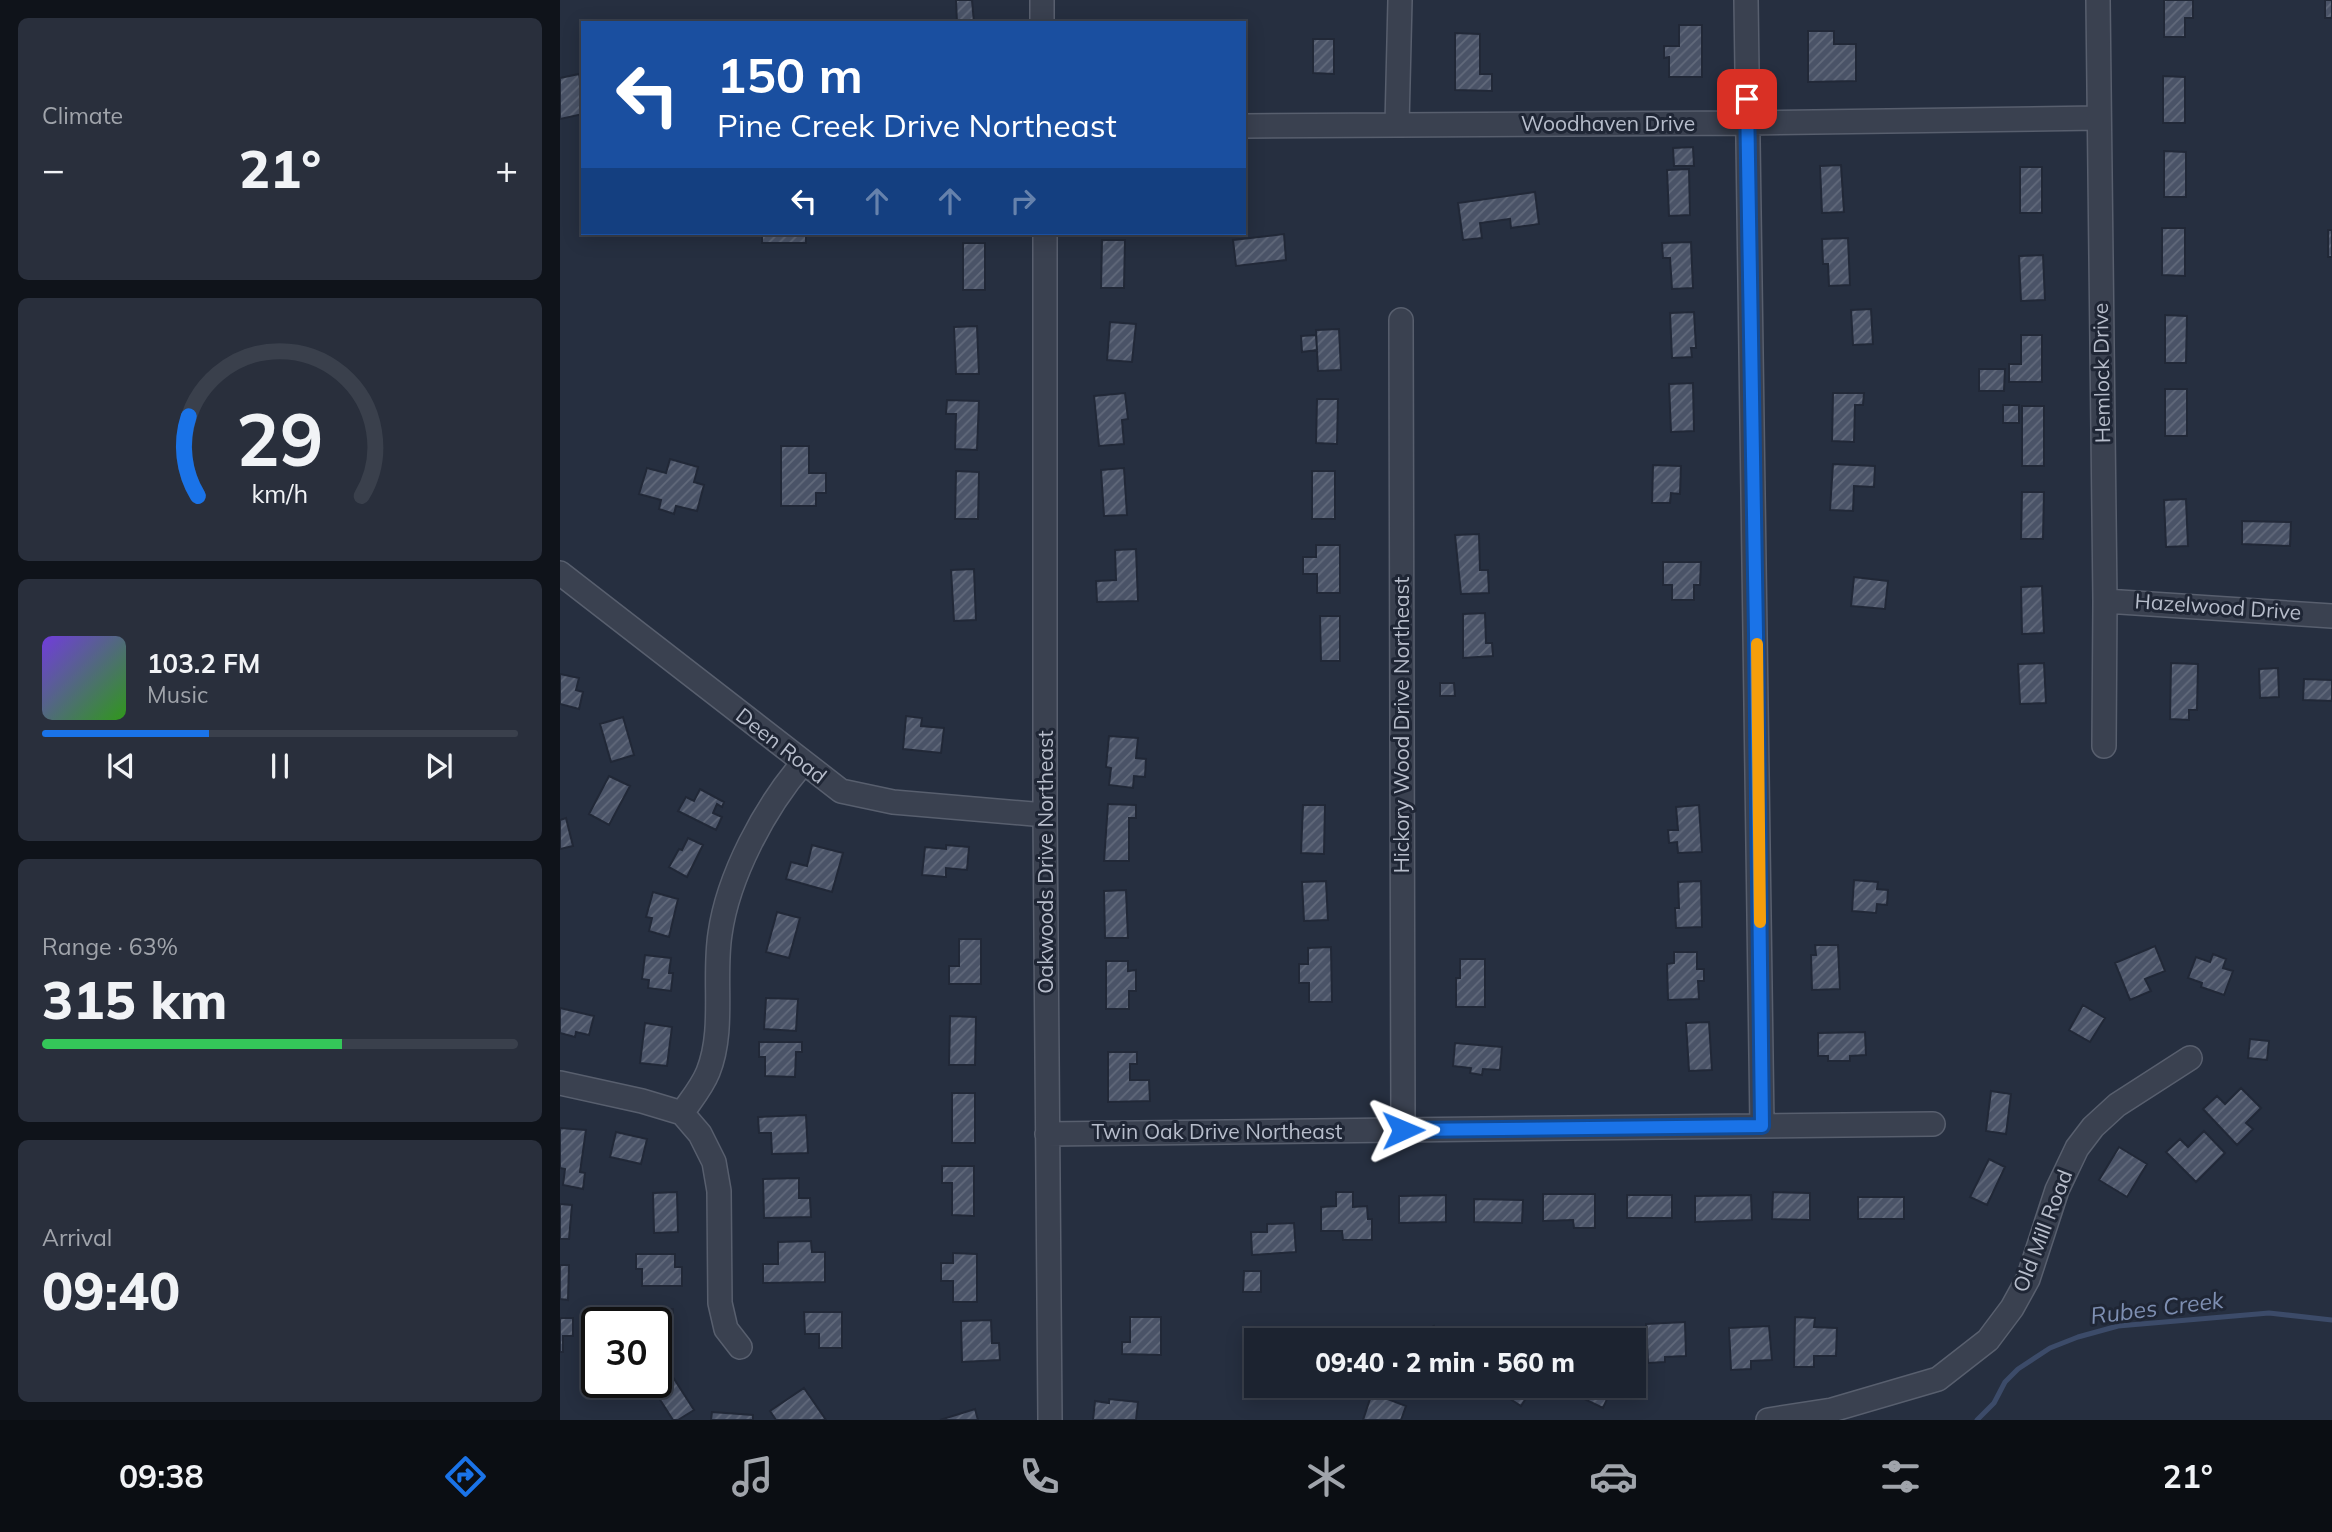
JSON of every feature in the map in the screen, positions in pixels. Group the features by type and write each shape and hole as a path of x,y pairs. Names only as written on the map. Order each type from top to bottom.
{"street":[{"path":"1042,0 1042,21"},
{"path":"1397,125 1400,0"},
{"path":"1746,0 1762,1126"},
{"name":"Hemlock Drive","path":"2098,0 2105,601 2104,746"},
{"name":"Woodhaven Drive","path":"1246,126 1747,124 2098,118"},
{"name":"Oakwoods Drive Northeast","path":"1045,235 1049,1420"},
{"name":"Hickory Wood Drive Northeast","path":"1401,320 1403,1130"},
{"name":"Deen Road","path":"560,573 841,791 854,796 893,802 1045,815"},
{"name":"Hazelwood Drive","path":"2105,601 2332,616"},
{"path":"682,1113 704,1083 713,1056 720,934 732,884 780,792 803,763"},
{"name":"Old Mill Road","path":"1768,1420 1832,1410 1938,1379 1988,1339 2012,1308 2028,1279 2057,1191 2077,1148 2093,1126 2116,1105 2190,1058"},
{"path":"560,1083 642,1101 682,1113 700,1134 710,1152 719,1191 720,1303 726,1329 740,1347"},
{"name":"Twin Oak Drive Northeast","path":"1047,1134 1933,1124"}],"building":[{"path":"956,0 972,0 974,21 957,21"},
{"path":"2164,0 2193,0 2193,18 2185,18 2185,37 2164,37"},
{"path":"2325,0 2332,0 2332,18 2325,18"},
{"path":"1679,25 1702,25 1702,77 1669,77 1669,57 1664,58 1664,46 1679,46"},
{"path":"1808,31 1834,31 1834,44 1856,44 1856,81 1808,82"},
{"path":"1455,33 1480,34 1480,74 1492,74 1492,91 1455,90"},
{"path":"1313,39 1334,39 1334,74 1313,73"},
{"path":"579,74 581,114 560,119 560,78"},
{"path":"2163,76 2185,77 2185,123 2163,123"},
{"path":"1693,147 1694,166 1674,166 1673,148"},
{"path":"2164,151 2186,152 2186,197 2164,197"},
{"path":"1841,165 1844,212 1822,213 1820,166"},
{"path":"2020,167 2042,167 2042,213 2020,213"},
{"path":"1689,169 1690,215 1669,216 1667,170"},
{"path":"1535,192 1539,224 1511,228 1510,219 1480,223 1482,238 1463,240 1458,203"},
{"path":"2162,228 2185,228 2185,276 2162,275"},
{"path":"2328,230 2332,230 2332,257 2328,257"},
{"path":"1284,234 1286,260 1236,266 1233,240"},
{"path":"762,235 806,235 806,243 762,243"},
{"path":"1848,238 1850,285 1829,286 1828,264 1823,264 1822,239"},
{"path":"1102,240 1125,240 1124,288 1101,288"},
{"path":"1691,242 1693,288 1672,289 1670,258 1663,258 1662,243"},
{"path":"963,243 985,243 985,290 963,290"},
{"path":"2043,255 2045,300 2021,301 2019,256"},
{"path":"1871,309 1873,344 1853,345 1851,310"},
{"path":"1694,312 1696,348 1691,348 1692,357 1672,358 1670,313"},
{"path":"2165,315 2187,316 2186,363 2165,363"},
{"path":"1110,322 1136,324 1132,362 1107,360"},
{"path":"977,326 979,374 956,374 954,327"},
{"path":"1339,329 1341,370 1318,371 1316,330"},
{"path":"1316,335 1317,350 1302,352 1301,336"},
{"path":"2021,335 2042,335 2042,382 2009,382 2009,364 2021,364"},
{"path":"1979,369 2005,369 2004,391 1979,391"},
{"path":"1693,383 1694,431 1671,432 1669,384"},
{"path":"2165,389 2187,389 2187,436 2165,436"},
{"path":"1125,393 1128,419 1122,420 1124,444 1099,446 1094,396"},
{"path":"1833,393 1864,393 1863,405 1855,405 1854,442 1832,441"},
{"path":"1317,399 1338,399 1337,444 1316,443"},
{"path":"947,400 979,401 977,450 955,449 956,414 946,414"},
{"path":"2003,405 2019,405 2019,423 2003,423"},
{"path":"2022,406 2044,406 2044,466 2022,466"},
{"path":"781,446 809,446 809,473 826,473 826,493 816,493 816,506 781,506"},
{"path":"670,459 698,467 694,482 704,485 697,511 676,506 674,514 659,509 661,500 639,494 647,468 666,473"},
{"path":"1833,464 1875,466 1874,487 1854,486 1853,511 1830,510"},
{"path":"1653,465 1681,466 1680,494 1671,493 1670,503 1652,503"},
{"path":"1124,468 1127,515 1104,516 1101,470"},
{"path":"956,471 979,472 978,519 955,519"},
{"path":"1312,471 1335,471 1335,519 1312,519"},
{"path":"2022,492 2044,492 2043,539 2021,539"},
{"path":"2186,499 2188,546 2166,547 2164,500"},
{"path":"2242,521 2291,522 2290,546 2242,544"},
{"path":"1479,534 1480,570 1488,570 1489,593 1461,594 1455,535"},
{"path":"1316,545 1340,545 1340,593 1317,593 1317,574 1303,574 1303,557 1316,557"},
{"path":"1136,549 1138,601 1097,602 1096,581 1116,580 1115,550"},
{"path":"1663,562 1701,562 1700,585 1694,585 1694,600 1672,600 1672,585 1663,585"},
{"path":"974,569 976,620 954,621 951,570"},
{"path":"1854,577 1888,581 1885,609 1851,606"},
{"path":"2042,586 2044,633 2022,634 2021,587"},
{"path":"1485,613 1486,643 1492,643 1493,656 1463,658 1463,614"},
{"path":"1320,616 1340,616 1340,661 1321,661"},
{"path":"2044,663 2046,703 2020,704 2018,664"},
{"path":"2171,663 2198,664 2197,710 2189,710 2189,720 2170,719"},
{"path":"2278,668 2279,697 2260,698 2259,669"},
{"path":"560,674 579,678 576,690 583,692 579,709 560,704"},
{"path":"2304,679 2332,680 2332,701 2303,700"},
{"path":"1440,683 1454,683 1455,696 1440,696"},
{"path":"906,716 922,718 921,726 944,728 941,753 903,749"},
{"path":"623,717 634,755 611,762 600,724"},
{"path":"1109,736 1138,738 1136,758 1146,759 1145,777 1134,776 1133,788 1109,785 1111,768 1106,767"},
{"path":"609,776 630,786 609,825 589,814"},
{"path":"700,789 724,802 722,807 717,804 713,813 722,817 716,830 678,811 686,797 694,801"},
{"path":"1108,804 1136,805 1136,818 1129,818 1129,861 1104,861"},
{"path":"1303,805 1325,805 1324,854 1301,853"},
{"path":"1699,805 1702,852 1678,853 1677,842 1669,843 1668,830 1678,830 1676,807"},
{"path":"566,818 573,846 560,849 560,820"},
{"path":"688,838 703,845 687,877 669,867"},
{"path":"812,845 843,853 832,892 786,879 791,862 807,866"},
{"path":"946,845 969,847 967,870 946,868 946,877 922,875 925,847 946,849"},
{"path":"1854,880 1878,882 1877,889 1888,890 1887,905 1877,904 1876,913 1852,911"},
{"path":"1326,881 1328,920 1304,921 1302,882"},
{"path":"1701,881 1702,927 1676,928 1675,908 1679,908 1678,882"},
{"path":"1126,890 1128,938 1105,938 1104,891"},
{"path":"653,892 678,899 669,937 649,931 652,918 646,917"},
{"path":"777,912 800,918 789,958 766,952"},
{"path":"959,939 981,939 981,984 949,984 949,966 959,966"},
{"path":"1815,945 1838,945 1840,989 1812,990 1811,955 1816,955"},
{"path":"2155,946 2165,971 2145,979 2151,991 2130,1000 2115,963"},
{"path":"1331,947 1332,1002 1309,1002 1309,983 1299,983 1299,964 1308,964 1308,948"},
{"path":"1674,952 1697,952 1697,969 1704,969 1704,981 1698,981 1699,999 1668,1000 1667,964 1674,963"},
{"path":"2213,954 2226,959 2223,968 2233,971 2224,995 2201,987 2202,983 2188,978 2196,957 2210,962"},
{"path":"645,955 671,958 671,991 648,988 649,980 642,979"},
{"path":"1460,959 1485,959 1485,1007 1456,1007 1456,978 1460,978"},
{"path":"1106,961 1128,961 1128,971 1136,970 1136,991 1129,991 1129,1009 1106,1009"},
{"path":"766,998 798,999 796,1031 764,1029"},
{"path":"2083,1005 2105,1018 2090,1042 2069,1030"},
{"path":"560,1008 594,1016 589,1035 576,1032 575,1037 560,1033"},
{"path":"950,1016 976,1017 975,1065 949,1065"},
{"path":"1709,1022 1712,1070 1689,1071 1686,1023"},
{"path":"645,1023 672,1027 667,1066 640,1063"},
{"path":"1865,1032 1866,1055 1850,1056 1850,1061 1828,1061 1828,1056 1818,1056 1818,1033"},
{"path":"2250,1039 2269,1041 2267,1060 2248,1058"},
{"path":"759,1042 802,1042 802,1052 796,1052 795,1077 765,1076 765,1057 759,1057"},
{"path":"1455,1043 1502,1047 1500,1070 1483,1069 1482,1075 1470,1073 1471,1068 1453,1066"},
{"path":"1108,1052 1137,1052 1137,1064 1130,1064 1130,1080 1149,1080 1150,1101 1108,1102"},
{"path":"2241,1088 2261,1108 2246,1123 2253,1129 2237,1145 2203,1109 2217,1096 2225,1104"},
{"path":"1991,1091 2011,1094 2006,1134 1986,1131"},
{"path":"952,1093 975,1093 975,1143 952,1143"},
{"path":"806,1115 808,1153 772,1154 771,1133 759,1133 758,1117"},
{"path":"560,1128 586,1130 580,1172 585,1173 583,1189 563,1185 565,1169 560,1168"},
{"path":"2204,1131 2225,1153 2196,1182 2166,1152 2180,1139 2188,1147"},
{"path":"616,1132 647,1139 641,1164 610,1157"},
{"path":"2119,1147 2147,1164 2127,1197 2099,1180"},
{"path":"1989,1159 2005,1167 1987,1205 1970,1197"},
{"path":"942,1166 974,1166 974,1216 952,1215 952,1183 942,1183"},
{"path":"799,1178 799,1198 810,1198 811,1217 764,1218 763,1179"},
{"path":"677,1192 678,1232 654,1233 653,1193"},
{"path":"1336,1192 1353,1192 1353,1207 1367,1206 1368,1219 1372,1219 1372,1240 1343,1240 1342,1231 1321,1231 1321,1207 1336,1206"},
{"path":"1773,1192 1810,1193 1810,1220 1772,1219"},
{"path":"1543,1194 1595,1194 1595,1228 1574,1228 1573,1220 1543,1221"},
{"path":"1446,1195 1446,1222 1399,1223 1399,1196"},
{"path":"1627,1195 1672,1195 1672,1218 1627,1218"},
{"path":"1751,1195 1752,1220 1695,1222 1695,1196"},
{"path":"1858,1197 1904,1197 1904,1219 1858,1219"},
{"path":"1474,1199 1523,1200 1522,1223 1474,1222"},
{"path":"560,1204 572,1205 569,1239 560,1239"},
{"path":"1294,1223 1296,1252 1252,1255 1251,1232 1267,1232 1267,1224"},
{"path":"811,1241 812,1252 825,1252 825,1282 763,1283 763,1264 778,1264 778,1242"},
{"path":"953,1253 977,1254 977,1302 953,1302 953,1281 941,1281 941,1263 953,1263"},
{"path":"636,1254 675,1254 675,1267 682,1267 682,1286 642,1286 642,1269 636,1269"},
{"path":"560,1265 569,1265 568,1300 560,1299"},
{"path":"1244,1271 1261,1271 1261,1292 1243,1292"},
{"path":"672,1309 673,1309 672,1344"},
{"path":"804,1312 842,1312 842,1348 819,1348 819,1334 805,1334"},
{"path":"1130,1317 1161,1317 1161,1355 1122,1354 1122,1342 1130,1342"},
{"path":"1795,1317 1815,1318 1814,1327 1837,1328 1836,1356 1814,1356 1814,1367 1794,1367"},
{"path":"560,1318 573,1318 573,1336 563,1336 563,1352 560,1352"},
{"path":"991,1320 992,1343 999,1343 1000,1360 962,1362 961,1321"},
{"path":"1685,1322 1686,1356 1665,1357 1665,1362 1648,1363 1646,1324"},
{"path":"1769,1326 1772,1360 1751,1361 1751,1369 1731,1370 1729,1328"},
{"path":"672,1376 694,1410 678,1420 673,1420 659,1398 672,1398"},
{"path":"804,1388 826,1420 776,1420 770,1411"},
{"path":"1370,1398 1385,1398 1406,1406 1401,1420 1363,1420"},
{"path":"1509,1398 1526,1398 1521,1406"},
{"path":"1582,1398 1608,1398 1603,1408"},
{"path":"1109,1399 1138,1402 1136,1420 1093,1420 1095,1401 1109,1403"},
{"path":"975,1409 978,1420 940,1420"},
{"path":"712,1412 753,1415 753,1420 711,1420"}],"waterway":[{"name":"Rubes Creek","path":"1977,1420 1994,1403 2005,1382 2018,1369 2050,1348 2078,1337 2118,1326 2269,1313 2332,1320"}],"slow traffic":[{"path":"1757,644 1760,922"}],"route":[{"path":"1403,1130 1762,1126 1747,99"}]}
